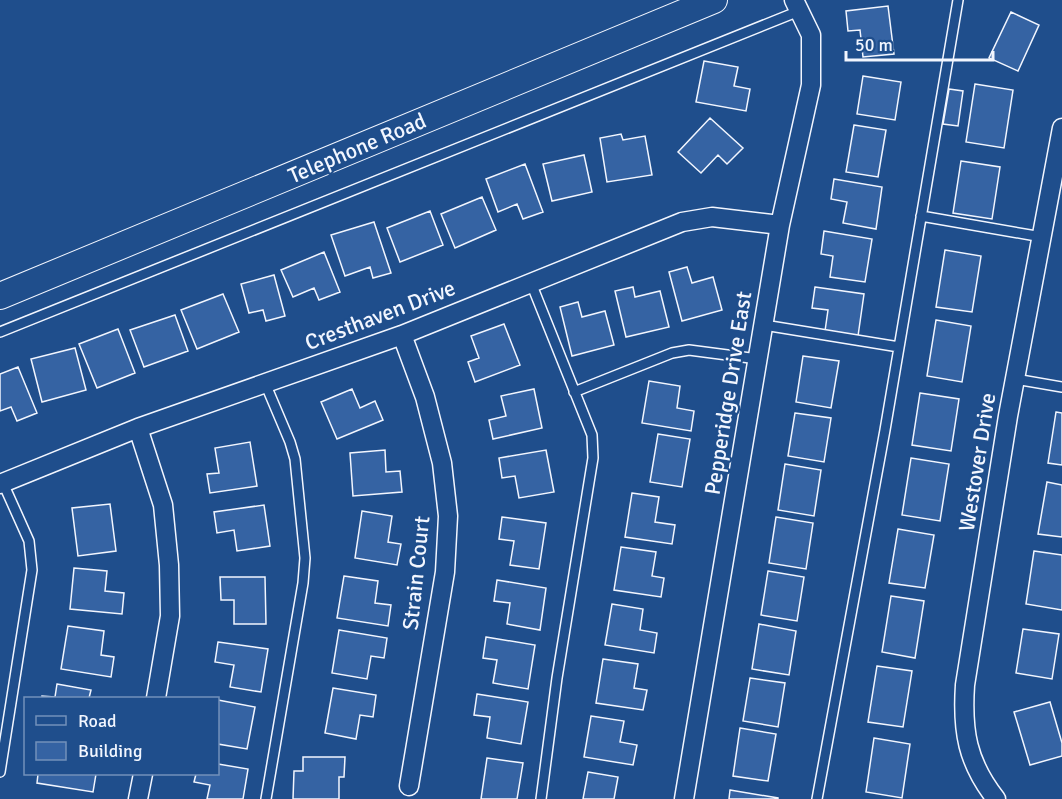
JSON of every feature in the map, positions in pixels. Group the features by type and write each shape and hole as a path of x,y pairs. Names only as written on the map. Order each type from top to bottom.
{"main road":[{"name":"Telephone Road","path":"0,296 714,0"}],"street":[{"name":"Pepperidge Drive East","path":"684,799 780,225 811,85 811,35 797,6"},
{"name":"Westover Drive","path":"996,799 986,787 967,747 964,707 967,674 1015,379 1062,128"},
{"name":"Cresthaven Drive","path":"2,483 138,428 402,334 682,222 712,218 780,225"},
{"name":"Strain Court","path":"402,334 425,397 442,463 448,516 445,572 409,786"},
{"path":"138,428 163,505 169,565 170,616 156,697"},
{"path":"138,799 143,775"}],"lane":[{"path":"817,799 899,347 958,0"},
{"path":"0,332 797,6"},
{"path":"921,216 1042,237"},
{"path":"531,283 592,435 593,458 556,678 541,799"},
{"path":"764,325 899,347"},
{"path":"574,392 681,351 713,352 758,359"},
{"path":"1015,379 1062,387"},
{"path":"266,383 295,459 305,558 303,583 266,799"},
{"path":"0,772 32,570 29,541 2,483"}],"building":[{"path":"888,6 894,54 863,57 860,30 848,31 846,11"},
{"path":"1011,12 1039,25 1018,71 989,58"},
{"path":"704,61 738,67 734,86 750,89 746,111 696,102"},
{"path":"863,76 901,82 895,120 857,114"},
{"path":"975,84 1013,90 1004,148 966,142"},
{"path":"949,89 963,91 958,126 943,124"},
{"path":"710,118 743,148 727,164 718,155 701,173 678,152"},
{"path":"854,125 886,130 878,177 846,172"},
{"path":"621,134 623,140 645,136 652,175 607,182 600,138"},
{"path":"584,155 592,192 552,201 543,164"},
{"path":"961,161 1000,167 992,219 953,213"},
{"path":"525,164 543,212 523,219 517,204 498,212 486,179"},
{"path":"834,179 882,187 876,229 843,223 847,202 831,199"},
{"path":"482,197 496,230 455,248 441,214"},
{"path":"430,211 443,245 400,262 387,228"},
{"path":"374,222 391,273 373,278 370,267 345,276 331,235"},
{"path":"824,231 872,239 865,282 830,277 833,256 821,254"},
{"path":"945,250 981,256 972,312 936,307"},
{"path":"324,252 340,292 319,300 314,288 293,297 281,270"},
{"path":"687,267 692,283 713,277 722,310 682,321 669,272"},
{"path":"274,275 285,316 266,321 263,310 249,313 241,284"},
{"path":"633,287 635,297 660,291 669,327 626,337 615,291"},
{"path":"815,287 864,294 858,336 825,331 828,310 812,308"},
{"path":"223,294 239,332 197,349 181,310"},
{"path":"578,302 582,317 605,311 614,345 572,356 560,307"},
{"path":"175,315 188,351 144,367 130,330"},
{"path":"936,320 971,326 962,382 927,376"},
{"path":"504,324 520,365 475,382 468,362 479,358 471,336"},
{"path":"118,329 135,373 97,388 79,344"},
{"path":"75,348 86,390 42,402 31,359"},
{"path":"803,356 839,361 831,408 796,402"},
{"path":"18,367 37,413 17,421 11,407 0,411 0,374"},
{"path":"649,381 680,386 677,408 694,411 691,431 642,423"},
{"path":"352,389 360,408 375,401 383,420 337,439 321,402"},
{"path":"534,389 542,428 493,439 489,420 506,416 501,396"},
{"path":"920,393 959,399 951,451 912,445"},
{"path":"1056,412 1062,413 1062,465 1048,463"},
{"path":"795,413 831,418 824,462 788,456"},
{"path":"658,434 690,439 682,487 650,482"},
{"path":"250,442 257,486 210,493 207,474 219,473 215,448"},
{"path":"385,450 386,472 400,471 402,492 353,496 350,453"},
{"path":"546,450 554,492 519,498 515,476 502,478 499,458"},
{"path":"911,458 949,464 940,521 902,515"},
{"path":"785,464 821,470 814,516 778,510"},
{"path":"1047,482 1062,485 1062,537 1038,534"},
{"path":"632,493 659,497 655,522 675,525 672,544 625,537"},
{"path":"110,504 116,551 78,556 72,508"},
{"path":"264,505 270,546 237,551 234,530 217,533 214,512"},
{"path":"362,511 392,516 388,542 401,544 397,565 355,558"},
{"path":"502,517 546,523 539,569 510,565 514,541 499,539"},
{"path":"776,517 813,523 806,569 769,563"},
{"path":"898,529 934,535 925,588 889,583"},
{"path":"621,547 656,552 652,576 664,578 661,597 614,590"},
{"path":"1034,551 1062,555 1062,610 1026,604"},
{"path":"74,568 107,571 105,591 124,593 122,614 70,609"},
{"path":"768,571 804,577 797,621 761,615"},
{"path":"344,576 378,581 375,603 391,605 388,626 337,618"},
{"path":"220,577 265,577 266,624 234,624 234,600 221,600"},
{"path":"497,580 546,588 540,630 507,624 510,603 494,601"},
{"path":"891,596 924,601 915,658 882,652"},
{"path":"612,604 643,609 640,630 657,633 654,653 605,645"},
{"path":"759,624 796,631 789,675 752,669"},
{"path":"68,626 104,631 101,655 114,657 111,677 61,669"},
{"path":"1023,629 1059,634 1052,679 1016,673"},
{"path":"339,630 387,638 384,658 371,656 367,679 332,673"},
{"path":"486,637 535,645 528,689 493,683 497,660 483,658"},
{"path":"218,642 268,649 261,692 230,687 234,665 215,662"},
{"path":"603,659 638,664 634,688 647,690 643,710 596,703"},
{"path":"877,666 912,671 903,727 868,722"},
{"path":"750,678 785,683 778,727 743,721"},
{"path":"57,684 91,690 89,697 55,697"},
{"path":"333,688 376,695 373,717 360,715 356,739 325,733"},
{"path":"477,694 528,702 521,744 487,738 490,717 474,715"},
{"path":"219,700 255,707 247,749 219,744"},
{"path":"1050,702 1062,743 1062,756 1030,765 1014,712"},
{"path":"591,716 624,721 620,742 637,745 633,765 584,757"},
{"path":"740,728 776,734 768,781 733,776"},
{"path":"874,738 910,744 902,798 866,792"},
{"path":"303,757 345,757 344,777 339,777 339,799 293,799 294,771 303,771"},
{"path":"487,758 523,763 517,799 481,799"},
{"path":"219,764 248,769 243,799 207,799 210,785 194,782 196,775 219,775"},
{"path":"588,772 618,777 614,799 583,799"},
{"path":"38,775 96,775 93,792 37,783"},
{"path":"730,790 778,798 778,799 729,799"}]}
